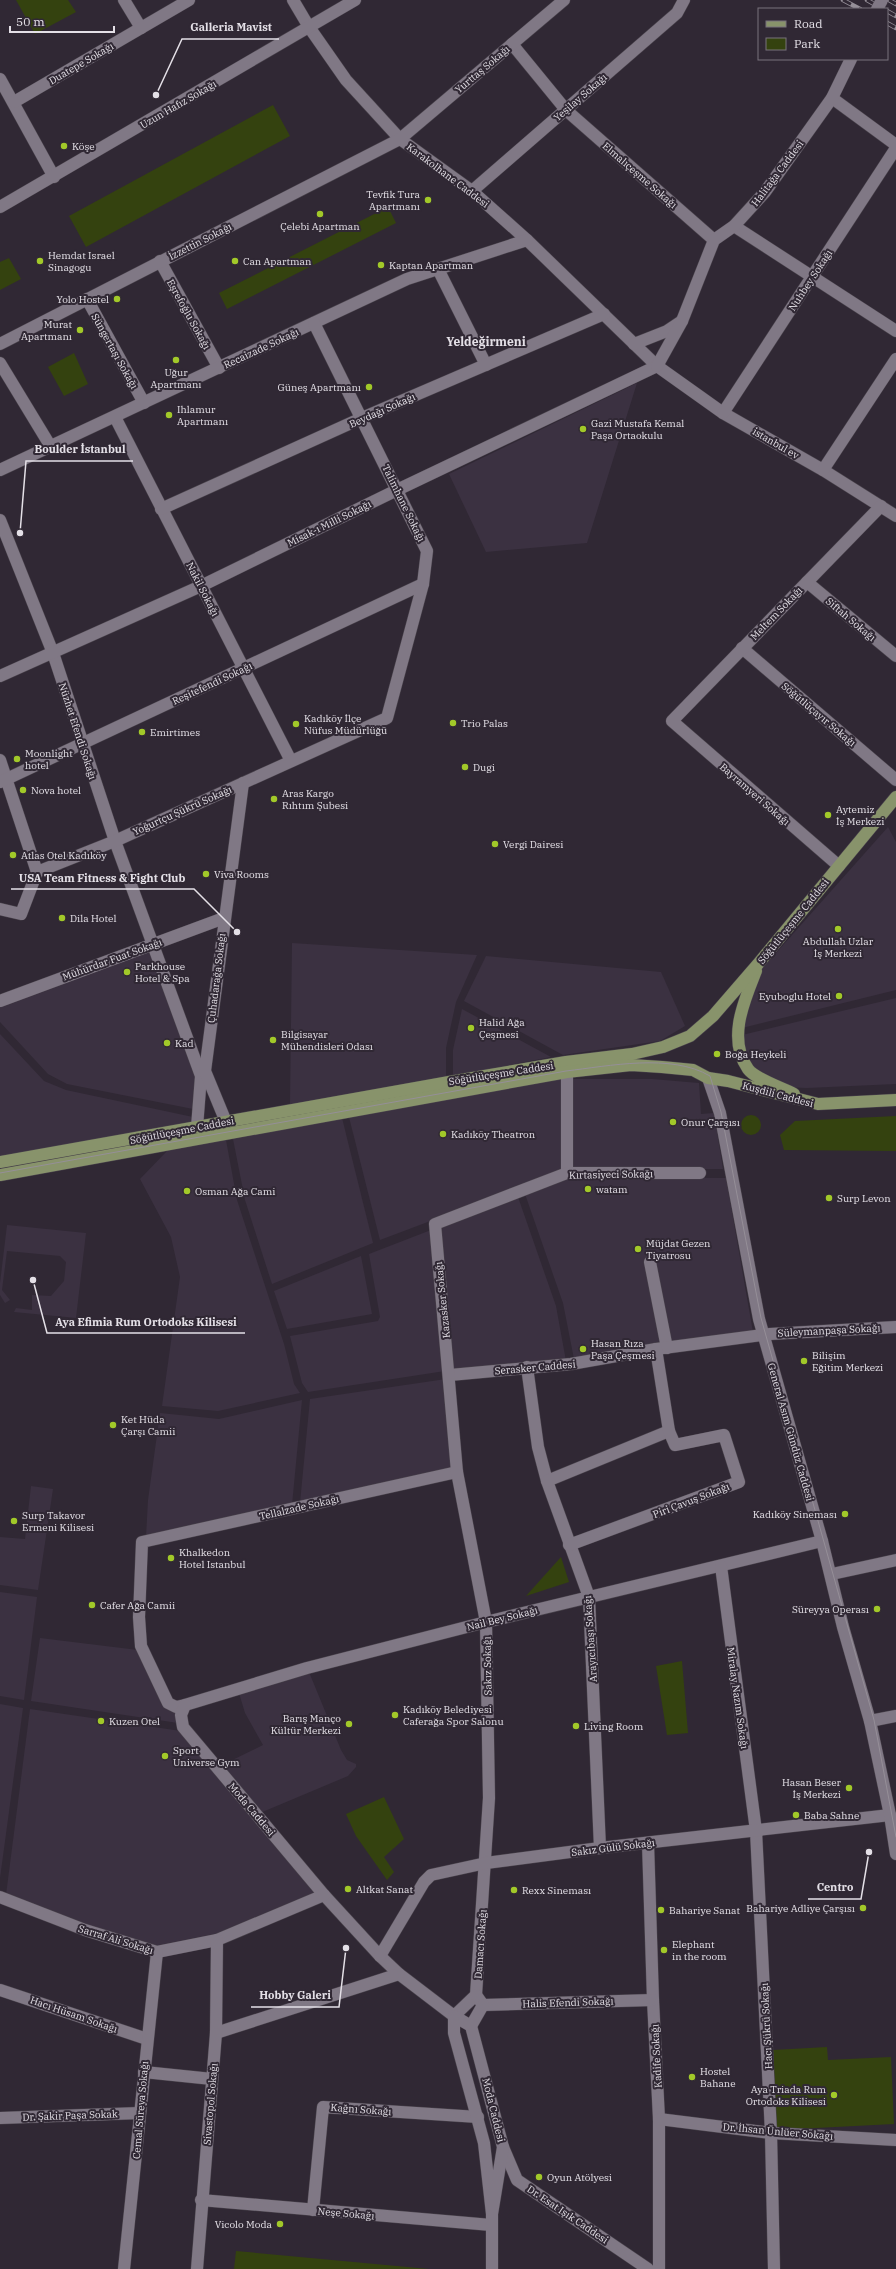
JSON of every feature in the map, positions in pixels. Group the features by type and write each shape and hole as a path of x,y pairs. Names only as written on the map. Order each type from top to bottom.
{"main road":[{"name":"Söğütlüçeşme Caddesi","path":"0,1162 472,1078 566,1062 632,1054 663,1047 690,1036 713,1016 896,797"},
{"path":"758,964 740,1011 738,1032 740,1051 748,1070 818,1104"},
{"name":"Söğütlüçeşme Caddesi","path":"0,1175 566,1072 631,1065 693,1070 708,1078"},
{"name":"Kuşdili Caddesi","path":"708,1078 728,1080 818,1104 896,1100"}],"street":[{"path":"124,0 141,28"},
{"name":"Duatepe Sokağı","path":"14,102 189,0"},
{"name":"Karakolhane Caddesi","path":"293,0 309,27 346,80 400,139 472,191 527,240 657,366"},
{"name":"Uzun Hafız Sokağı","path":"0,207 54,177 355,0"},
{"name":"Yurttaş Sokağı","path":"400,139 564,0"},
{"name":"Yeşilay Sokağı","path":"472,191 676,13 684,0"},
{"name":"Elmalıçeşme Sokağı","path":"512,44 566,110 714,240"},
{"name":"Halitağa Caddesi","path":"714,240 734,226 765,192 832,98 851,60"},
{"path":"0,79 54,177"},
{"path":"832,98 896,145"},
{"name":"İzzettin Sokağı","path":"0,344 87,298 400,139"},
{"name":"Nuhbey Sokağı","path":"723,413 896,148"},
{"path":"734,226 896,331"},
{"name":"Recaizade Sokağı","path":"0,470 407,279 527,240"},
{"path":"657,366 682,321 714,240"},
{"name":"Eşrefoğlu Sokağı","path":"160,261 219,368"},
{"path":"438,269 486,365"},
{"name":"Süngertaşı Sokağı","path":"87,298 144,403"},
{"name":"Beydağı Sokağı","path":"161,509 362,418 604,314"},
{"path":"634,344 667,332 682,321"},
{"name":"Talimhane Sokağı","path":"314,323 427,551 423,584 387,718"},
{"path":"823,470 896,359"},
{"path":"0,363 51,447"},
{"name":"istanbul ev","path":"657,366 723,413 823,470 896,516"},
{"name":"Misak-ı Milli Sokağı","path":"0,676 201,586 397,490 657,366"},
{"name":"Nakil Sokağı","path":"114,417 291,762"},
{"name":"Meltem Sokağı","path":"672,721 881,506"},
{"name":"Nüzhet Efendi Sokağı","path":"0,520 53,653 115,841 200,1076 197,1127"},
{"name":"Siftah Sokağı","path":"807,582 896,656"},
{"name":"Reşitefendi Sokağı","path":"3,781 423,584"},
{"name":"Söğütlüçayır Sokağı","path":"742,648 896,780"},
{"name":"Yoğurtçu Şükrü Sokağı","path":"37,872 115,841 387,718"},
{"name":"Bayramyeri Sokağı","path":"672,721 839,866"},
{"path":"0,760 3,781 37,872 21,914 0,909"},
{"name":"Çuhadarağa Sokağı","path":"226,1122 205,1070 243,783"},
{"name":"Mühürdar Fuat Sokağı","path":"0,1001 224,918"},
{"path":"566,1072 567,1173"},
{"name":"General Asım Gündüz Caddesi","path":"708,1078 720,1113 763,1335 832,1574 844,1627 870,1721 896,1848"},
{"name":"Kırtasiyeci Sokağı","path":"435,1224 567,1173 700,1173"},
{"name":"Kazasker Sokağı","path":"435,1224 450,1375"},
{"path":"547,1481 669,1431 661,1348 650,1262"},
{"name":"Süleymanpaşa Sokağı","path":"763,1335 896,1327"},
{"name":"Serasker Caddesi","path":"450,1375 571,1364 661,1348 763,1335"},
{"name":"Arayıcıbaşı Sokağı","path":"527,1367 538,1447 547,1481 589,1597 600,1848"},
{"name":"Sakız Sokağı","path":"450,1375 457,1472 486,1622 489,1798 486,1863"},
{"name":"Piri Çavuş Sokağı","path":"569,1545 740,1482 724,1435 675,1445 669,1431"},
{"name":"Tellalzade Sokağı","path":"185,1705 176,1707 168,1703 141,1646 139,1617 142,1542 457,1472"},
{"name":"Nail Bey Sokağı","path":"185,1705 307,1668 486,1622 822,1541"},
{"path":"832,1574 896,1560"},
{"name":"Miralay Nazım Sokağı","path":"720,1566 756,1831"},
{"name":"Moda Caddesi","path":"185,1705 181,1715 183,1727 324,1895 380,1956 399,1974 454,2016 471,2026 503,2147 491,2220"},
{"path":"870,1721 896,1716"},
{"name":"Sakız Gülü Sokağı","path":"380,1956 424,1882 431,1875 486,1863 600,1848 890,1815"},
{"name":"Hacı Şükrü Sokağı","path":"756,1831 771,2133 774,2269"},
{"name":"Kadife Sokağı","path":"648,1843 653,2000 659,2118 660,2269"},
{"name":"Damacı Sokağı","path":"479,2000 486,1863"},
{"name":"Sarraf Ali Sokağı","path":"0,1897 85,1930 157,1952 218,1940 324,1895"},
{"name":"Sivastopol Sokağı","path":"197,2269 201,2200 216,2033 218,1940"},
{"name":"Cemal Süreya Sokağı","path":"124,2269 157,1952"},
{"path":"216,2033 399,1974"},
{"name":"Hacı Hüsam Sokağı","path":"0,1990 147,2039"},
{"path":"454,2016 479,2000"},
{"path":"471,2026 479,2000"},
{"name":"Halis Efendi Sokağı","path":"479,2000 653,2000"},
{"name":"Moda Caddesi","path":"454,2016 454,2032 484,2143 491,2220 492,2269"},
{"path":"144,2072 212,2079"},
{"name":"Kağnı Sokağı","path":"313,2210 323,2107 478,2117"},
{"name":"Dr. Şakir Paşa Sokak","path":"0,2118 140,2113"},
{"name":"Dr. İhsan Ünlüer Sokağı","path":"659,2118 771,2133 896,2140"},
{"name":"Dr. Esat Işık Caddesi","path":"503,2147 517,2180 646,2268"},
{"name":"Neşe Sokağı","path":"201,2200 313,2210 491,2220"}],"shaded area":[{"name":"Gazi Mustafa Kemal Paşa Ortaokulu","path":"637,383 587,543 486,552 449,474"},
{"path":"888,827 896,842 896,990 742,1028 759,972"},
{"path":"292,943 477,955 456,1002 446,1048 446,1076 290,1104"},
{"path":"149,949 197,1077 193,1109 67,1084 48,1074 0,1022 0,1005"},
{"path":"486,956 661,972 685,1026 660,1041 563,1055 464,1001"},
{"path":"896,998 896,1084 807,1088 782,1087 755,1073 745,1053 742,1035"},
{"path":"462,1009 551,1057 453,1076 453,1050"},
{"path":"0,1034 44,1081 66,1090 193,1117 192,1122 0,1156"},
{"path":"562,1077 563,1171 380,1240 349,1117"},
{"path":"570,1079 652,1079 699,1083 701,1114 714,1113 723,1169 571,1170"},
{"path":"342,1118 373,1243 272,1284 245,1200 233,1139"},
{"path":"226,1140 237,1200 284,1344 294,1384 300,1393 218,1411 162,1406 180,1277 171,1237 140,1179 167,1151"},
{"path":"567,1177 726,1178 753,1332 574,1359 563,1303 525,1194"},
{"path":"518,1197 556,1306 566,1361 453,1371 439,1227"},
{"path":"7,1225 86,1233 76,1318 14,1312 16,1308 32,1310 32,1295 51,1296 64,1281 66,1262 60,1256 7,1251 2,1290 10,1300 5,1303 0,1295 0,1283"},
{"path":"431,1230 445,1371 308,1392 302,1383 290,1336 378,1321 380,1317 369,1254"},
{"path":"361,1256 372,1314 287,1329 274,1291"},
{"path":"446,1379 453,1469 300,1503 310,1399"},
{"path":"302,1400 292,1505 146,1537 148,1500 160,1413 219,1419"},
{"path":"31,1486 53,1489 38,1590 0,1585 0,1537 25,1539"},
{"path":"0,1592 37,1597 24,1700 0,1696"},
{"path":"40,1638 138,1650 175,1711 178,1723 31,1701"},
{"path":"309,1672 341,1750 347,1760 356,1764 356,1767 348,1776 260,1813 220,1766 263,1745 245,1713 239,1693"},
{"path":"0,1704 23,1708 0,1878"},
{"path":"30,1709 181,1731 317,1893 217,1936 157,1948 87,1926 6,1895"}],"green space":[{"path":"16,0 68,0 76,12 35,34"},
{"path":"273,105 290,136 86,247 69,216"},
{"path":"388,207 396,223 227,309 219,293"},
{"path":"9,258 21,279 0,290 0,262"},
{"path":"74,353 88,384 64,396 48,367"},
{"path":"751,1115 758,1118 761,1125 758,1132 751,1135 744,1132 741,1125 744,1118"},
{"path":"896,1116 896,1151 784,1150 780,1135 795,1121"},
{"path":"561,1557 569,1582 526,1596"},
{"path":"682,1661 688,1733 667,1735 656,1666"},
{"path":"384,1797 404,1839 384,1857 394,1872 387,1880 356,1836 346,1814"},
{"name":"Aya Triada Rum Ortodoks Kilisesi","path":"827,2047 828,2060 891,2057 894,2124 777,2130 773,2050"},
{"path":"236,2251 429,2269 234,2269"}],"tram line":[{"path":"0,1173 566,1071 620,1064 659,1063 694,1069 710,1076 721,1112 761,1318 874,1720 896,1837"}],"railway":[{"path":"843,0 858,8"},
{"path":"867,0 881,8"},
{"path":"889,0 896,4"},
{"path":"888,12 896,16"},
{"path":"888,24 896,28"}],"place":[{"name":"Galleria Mavist","path":"156,95"},
{"name":"Köşe","path":"64,146"},
{"name":"Tevfik Tura Apartmanı","path":"428,200"},
{"name":"Çelebi Apartman","path":"320,214"},
{"name":"Hemdat Israel Sinagogu","path":"40,261"},
{"name":"Can Apartman","path":"235,261"},
{"name":"Kaptan Apartman","path":"381,265"},
{"name":"Yolo Hostel","path":"117,299"},
{"name":"Murat Apartmanı","path":"80,330"},
{"name":"Uğur Apartmanı","path":"176,360"},
{"name":"Güneş Apartmanı","path":"369,387"},
{"name":"Ihlamur Apartmanı","path":"169,415"},
{"name":"Gazi Mustafa Kemal Paşa Ortaokulu","path":"583,429"},
{"name":"Boulder İstanbul","path":"20,533"},
{"name":"Trio Palas","path":"453,723"},
{"name":"Kadıköy İlçe Nüfus Müdürlüğü","path":"296,724"},
{"name":"Emirtimes","path":"142,732"},
{"name":"Moonlight hotel","path":"17,759"},
{"name":"Dugi","path":"465,767"},
{"name":"Nova hotel","path":"23,790"},
{"name":"Aras Kargo Rıhtım Şubesi","path":"274,799"},
{"name":"Aytemiz İş Merkezi","path":"828,815"},
{"name":"Vergi Dairesi","path":"495,844"},
{"name":"Atlas Otel Kadıköy","path":"13,855"},
{"name":"Viva Rooms","path":"206,874"},
{"name":"Dila Hotel","path":"62,918"},
{"name":"Abdullah Uzlar İş Merkezi","path":"838,929"},
{"name":"USA Team Fitness & Fight Club","path":"237,932"},
{"name":"Parkhouse Hotel & Spa","path":"127,972"},
{"name":"Eyuboglu Hotel","path":"839,996"},
{"name":"Halid Ağa Çeşmesi","path":"471,1028"},
{"name":"Bilgisayar Mühendisleri Odası","path":"273,1040"},
{"name":"Kad","path":"167,1043"},
{"name":"Boğa Heykeli","path":"717,1054"},
{"name":"Onur Çarşısı","path":"673,1122"},
{"name":"Kadıköy Theatron","path":"443,1134"},
{"name":"watam","path":"588,1189"},
{"name":"Osman Ağa Cami","path":"187,1191"},
{"name":"Surp Levon","path":"829,1198"},
{"name":"Müjdat Gezen Tiyatrosu","path":"638,1249"},
{"name":"Aya Efimia Rum Ortodoks Kilisesi","path":"33,1280"},
{"name":"Hasan Rıza Paşa Çeşmesi","path":"583,1349"},
{"name":"Bilişim Eğitim Merkezi","path":"804,1361"},
{"name":"Ket Hüda Çarşı Camii","path":"113,1425"},
{"name":"Kadıköy Sineması","path":"845,1514"},
{"name":"Surp Takavor Ermeni Kilisesi","path":"14,1521"},
{"name":"Khalkedon Hotel Istanbul","path":"171,1558"},
{"name":"Cafer Ağa Camii","path":"92,1605"},
{"name":"Süreyya Operası","path":"877,1609"},
{"name":"Kadıköy Belediyesi Caferağa Spor Salonu","path":"395,1715"},
{"name":"Kuzen Otel","path":"101,1721"},
{"name":"Barış Manço Kültür Merkezi","path":"349,1724"},
{"name":"Living Room","path":"576,1726"},
{"name":"Sport Universe Gym","path":"165,1756"},
{"name":"Hasan Beser İş Merkezi","path":"849,1788"},
{"name":"Baba Sahne","path":"796,1815"},
{"name":"Centro","path":"869,1852"},
{"name":"Altkat Sanat","path":"348,1889"},
{"name":"Rexx Sineması","path":"514,1890"},
{"name":"Bahariye Adliye Çarşısı","path":"863,1908"},
{"name":"Bahariye Sanat","path":"661,1910"},
{"name":"Hobby Galeri","path":"346,1948"},
{"name":"Elephant in the room","path":"664,1950"},
{"name":"Hostel Bahane","path":"692,2077"},
{"name":"Aya Triada Rum Ortodoks Kilisesi","path":"834,2095"},
{"name":"Oyun Atölyesi","path":"539,2177"},
{"name":"Vicolo Moda","path":"280,2224"}],"district":[{"name":"Yeldeğirmeni","path":"486,342"}]}
